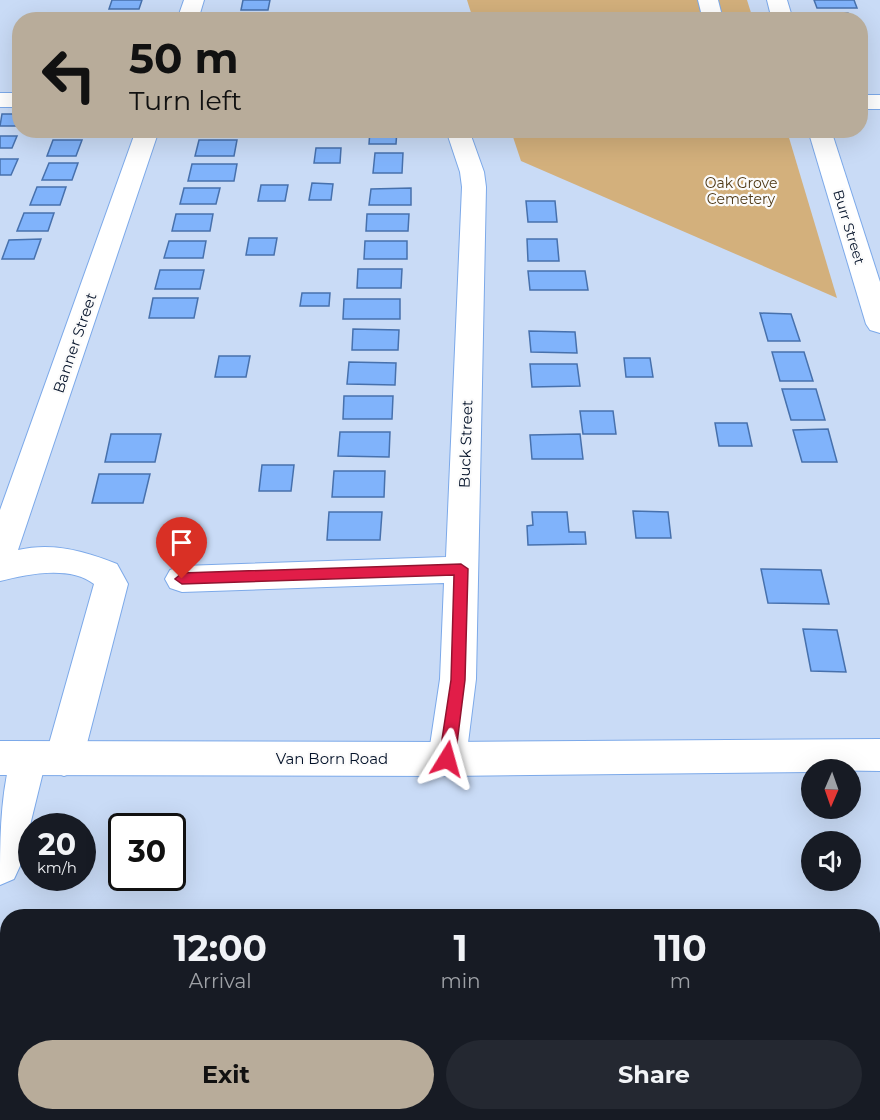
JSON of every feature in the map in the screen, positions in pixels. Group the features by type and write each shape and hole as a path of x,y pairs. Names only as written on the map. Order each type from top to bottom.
{"street":[{"name":"Banner Street","path":"0,556 145,138"},
{"name":"Buck Street","path":"447,759 458,680 474,188 472,172 460,138"},
{"name":"Burr Street","path":"822,138 880,324"},
{"path":"0,568 35,559 80,563 105,573 111,584 64,759"},
{"path":"182,579 461,569"},
{"name":"Van Born Road","path":"13,759 447,759 880,754"},
{"path":"0,866 13,759"}],"green space":[{"path":"467,0 747,0 751,12 471,12"},
{"name":"Oak Grove Cemetery","path":"513,138 789,138 837,298 521,161"}],"building":[{"path":"112,0 142,0 139,9 109,9"},
{"path":"243,0 270,0 268,10 241,10"},
{"path":"814,0 854,0 857,8 817,8"},
{"path":"2,114 12,114 12,126 0,126"},
{"path":"0,136 16,138 12,148 0,148"},
{"path":"369,138 396,138 396,144 369,144"},
{"path":"53,140 82,140 76,156 47,156"},
{"path":"199,140 237,140 234,156 195,156"},
{"path":"316,148 341,148 340,163 314,163"},
{"path":"375,153 403,153 402,173 373,173"},
{"path":"0,159 18,159 11,175 0,175"},
{"path":"49,163 78,163 72,180 42,180"},
{"path":"192,164 237,164 234,181 188,181"},
{"path":"312,183 333,184 331,200 309,200"},
{"path":"261,185 288,185 285,201 258,201"},
{"path":"37,187 66,187 60,205 30,205"},
{"path":"184,188 220,188 216,204 180,204"},
{"path":"411,188 411,205 369,205 371,189"},
{"path":"526,201 555,201 557,222 528,222"},
{"path":"24,213 54,213 48,231 17,231"},
{"path":"176,214 213,214 210,231 172,231"},
{"path":"367,214 409,214 408,231 366,231"},
{"path":"249,238 277,238 274,255 246,255"},
{"path":"41,239 34,259 2,259 9,240"},
{"path":"527,239 557,239 559,261 528,261"},
{"path":"169,241 206,241 203,258 164,258"},
{"path":"365,241 407,241 407,259 364,259"},
{"path":"358,269 402,269 401,288 357,288"},
{"path":"160,270 204,270 200,289 155,289"},
{"path":"528,271 585,271 588,290 530,290"},
{"path":"302,293 330,293 329,306 300,306"},
{"path":"153,298 198,298 194,318 149,318"},
{"path":"344,299 400,299 400,319 343,319"},
{"path":"760,313 791,314 800,341 768,341"},
{"path":"353,329 399,330 398,350 352,350"},
{"path":"529,331 575,332 577,353 531,352"},
{"path":"772,352 804,352 813,381 780,381"},
{"path":"219,356 250,356 246,377 215,377"},
{"path":"624,358 650,358 653,377 626,377"},
{"path":"349,362 396,363 395,385 347,384"},
{"path":"530,364 577,364 580,386 532,387"},
{"path":"782,389 816,389 825,420 791,420"},
{"path":"344,396 393,396 392,419 343,419"},
{"path":"580,411 613,411 616,434 583,434"},
{"path":"715,423 747,423 752,446 719,446"},
{"path":"828,429 837,462 802,462 793,430"},
{"path":"340,432 390,432 389,457 338,456"},
{"path":"111,434 161,434 155,462 105,462"},
{"path":"580,434 583,459 532,459 530,435"},
{"path":"262,465 294,465 291,491 259,491"},
{"path":"334,471 385,471 384,497 332,497"},
{"path":"99,474 150,474 143,503 92,503"},
{"path":"633,511 668,512 671,538 636,538"},
{"path":"329,512 382,512 380,540 327,540"},
{"path":"532,512 567,512 569,532 585,532 586,544 528,545 527,526 533,525"},
{"path":"761,569 821,570 829,604 768,603"},
{"path":"803,629 837,630 846,672 811,671"}],"route":[{"path":"182,579 461,569 458,680 447,759"}]}
